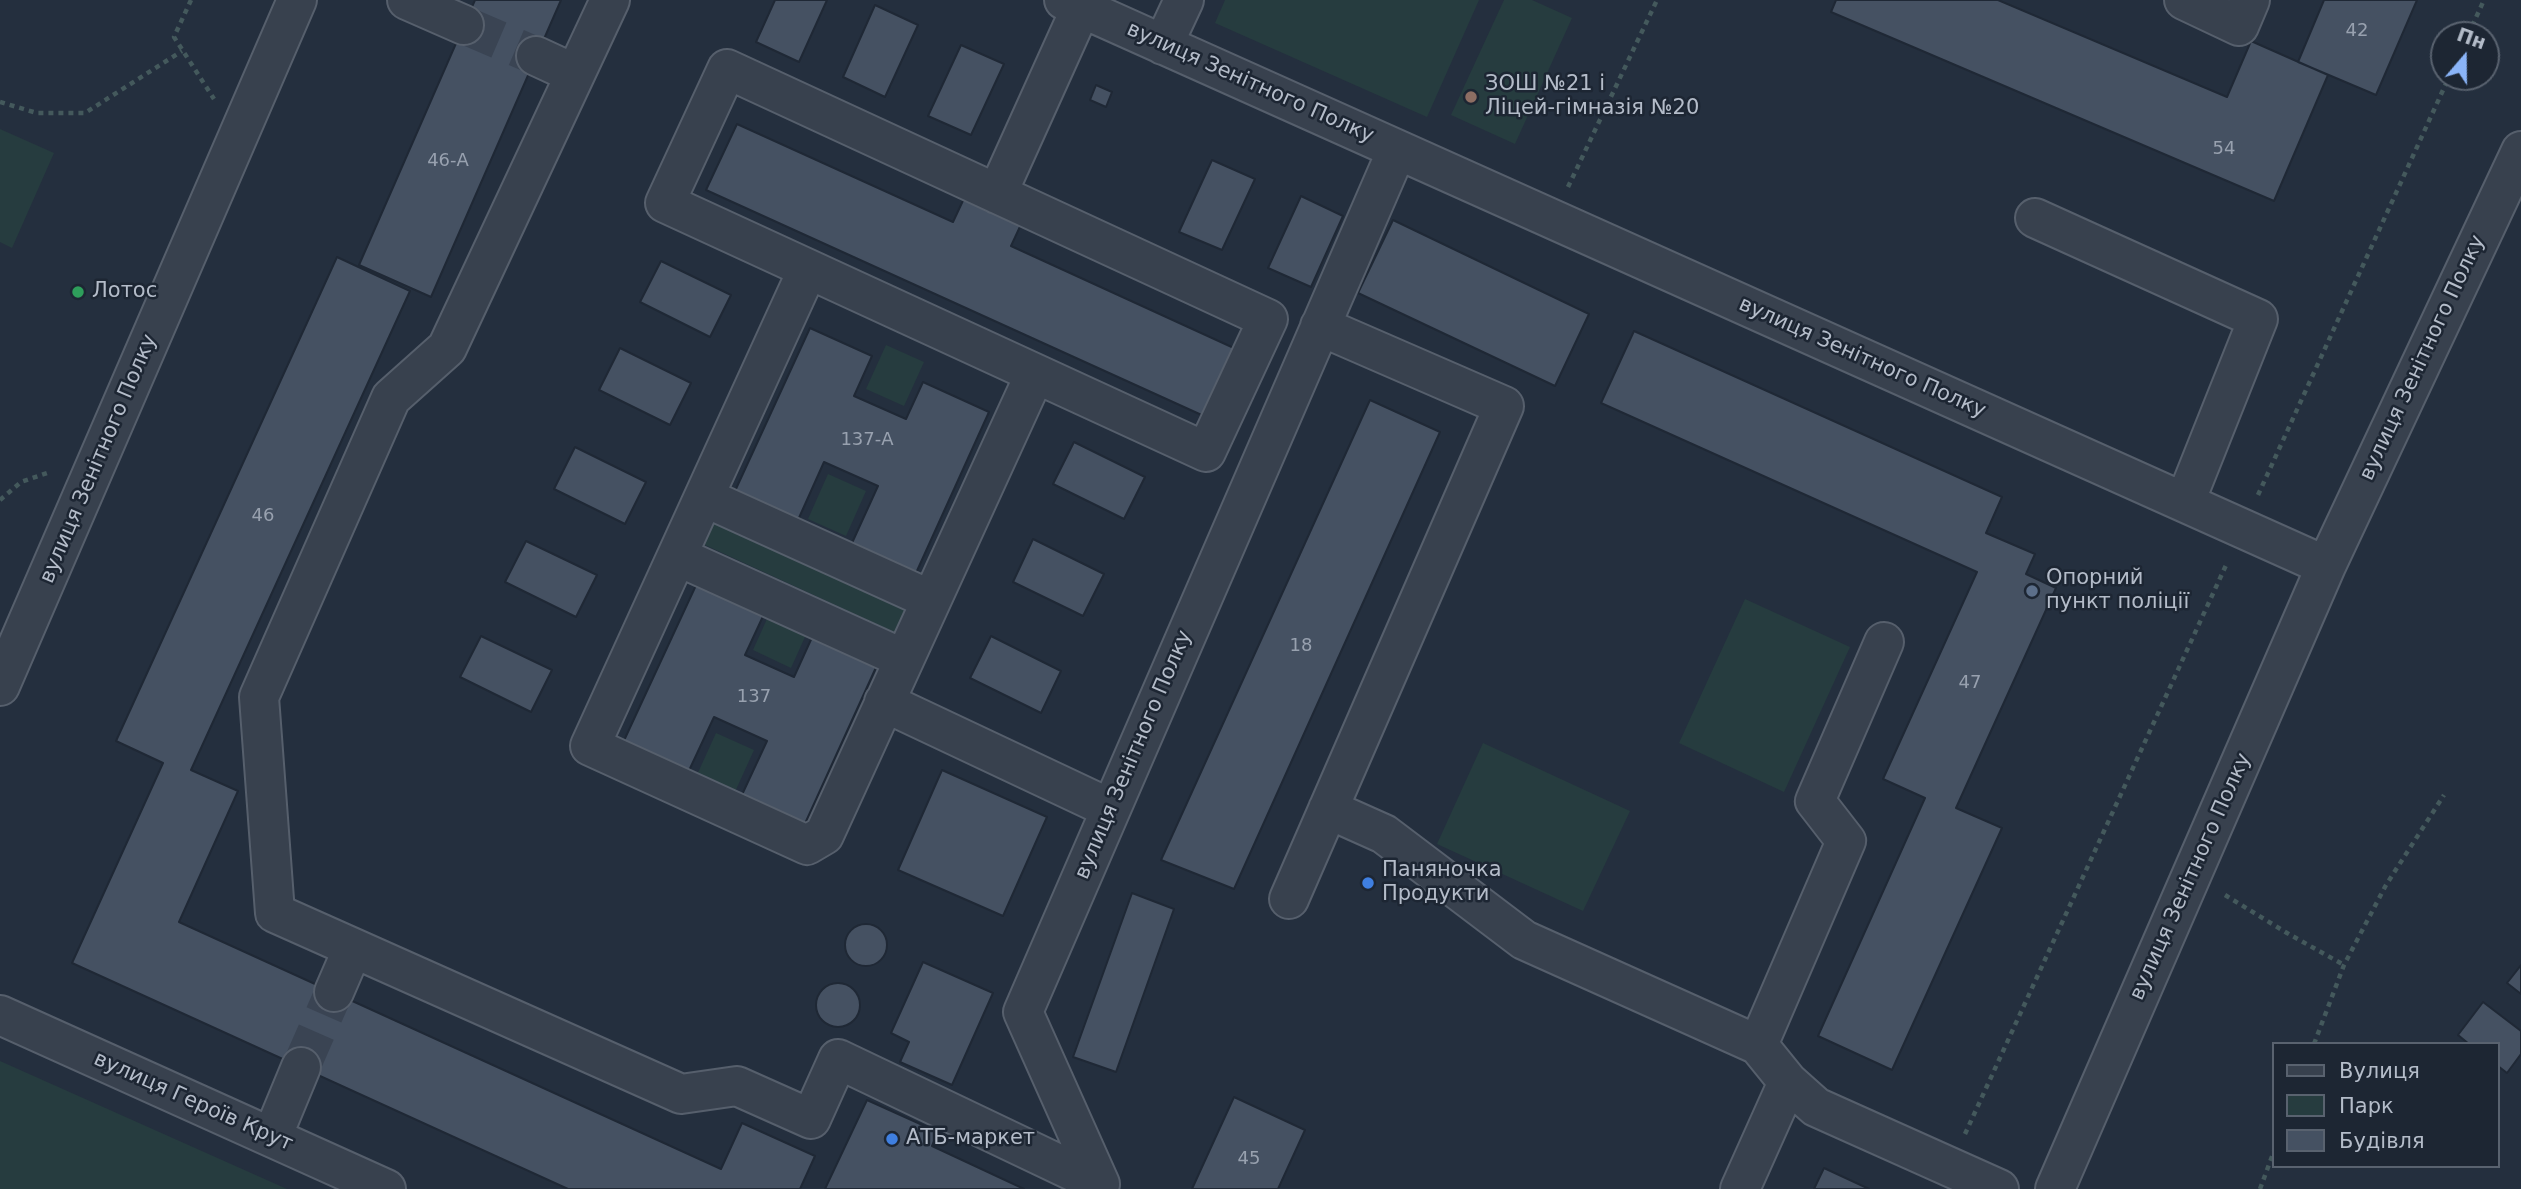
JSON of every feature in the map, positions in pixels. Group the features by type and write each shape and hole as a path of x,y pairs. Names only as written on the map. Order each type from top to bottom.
{"street":[{"name":"вулиця Зенітного Полку","path":"0,686 297,0"},
{"path":"407,0 464,25"},
{"path":"334,992 353,948 275,914 259,697 391,398 447,348 610,0"},
{"path":"1163,45 1184,0"},
{"path":"2184,0 2239,26 2250,0"},
{"name":"вулиця Зенітного Полку","path":"1073,4 2326,566"},
{"path":"997,194 1073,4"},
{"path":"536,56 576,74"},
{"path":"727,69 1268,319 1206,452 808,269 665,203 727,69"},
{"name":"вулиця Зенітного Полку","path":"1099,1186 1023,1012 1397,149"},
{"name":"вулиця Зенітного Полку","path":"2055,1189 2326,566 2521,151"},
{"path":"2035,218 2258,319 2185,502"},
{"path":"808,269 590,746 807,845 824,835 1035,374"},
{"path":"1289,900 1504,405 1321,326"},
{"path":"704,497 931,600"},
{"path":"677,556 904,659"},
{"path":"1758,1045 1846,841 1815,801 1884,642"},
{"path":"884,702 1111,809"},
{"path":"1328,809 1384,834 1524,940 1758,1045 1788,1082 1816,1107 1998,1189"},
{"name":"вулиця Зенітного Полку","path":"353,948 681,1094 737,1086 811,1119 838,1059 1099,1186"},
{"name":"вулиця Героїв Крут","path":"0,1015 386,1189"},
{"path":"272,1137 302,1067"},
{"path":"1740,1189 1788,1082"}],"path":[{"path":"191,0 174,37 238,136"},
{"path":"1552,219 1657,0"},
{"path":"2474,21 2484,0"},
{"path":"0,102 37,113 85,113 182,51"},
{"path":"1950,1167 2443,91"},
{"path":"0,500 21,482 55,470 91,477"},
{"path":"2315,1042 2344,965 2386,885 2444,795"},
{"path":"2192,874 2344,965"},
{"path":"2260,1189 2272,1157"}],"green space":[{"path":"1225,0 1479,0 1427,117 1215,23"},
{"path":"1504,0 1532,0 1572,18 1515,144 1451,115"},
{"path":"0,129 54,153 12,248 0,242"},
{"path":"886,345 924,362 904,406 866,389"},
{"path":"828,474 866,491 846,536 808,519"},
{"path":"715,517 909,605 896,633 703,544"},
{"path":"1745,599 1850,647 1784,792 1679,743"},
{"path":"771,610 809,628 791,668 753,650"},
{"path":"716,733 754,750 734,794 696,777"},
{"path":"1483,743 1630,811 1583,911 1437,844"},
{"path":"0,1061 287,1189 0,1189"}],"building":[{"path":"475,0 561,0 431,297 359,265"},
{"path":"775,0 827,0 799,62 756,42"},
{"path":"1836,0 1998,0 2227,97 2251,41 2328,75 2274,201 1831,12"},
{"path":"2324,0 2417,0 2376,95 2298,62"},
{"path":"875,5 918,25 885,97 843,77"},
{"path":"961,45 1004,64 971,135 928,116"},
{"path":"1096,85 1112,92 1106,107 1090,100"},
{"path":"737,124 953,222 967,192 1024,218 1011,246 1236,349 1206,417 706,190"},
{"path":"1212,160 1255,179 1222,250 1179,232"},
{"path":"1301,196 1343,216 1311,287 1268,268"},
{"path":"1393,220 1589,314 1555,386 1358,293"},
{"path":"337,257 410,291 191,770 238,791 179,922 721,1169 742,1123 815,1156 800,1189 568,1189 72,963 163,763 116,741"},
{"path":"661,261 731,295 710,337 640,302"},
{"path":"810,328 872,356 854,396 906,419 923,382 989,412 916,573 852,543 878,486 824,462 798,520 735,491"},
{"path":"1634,331 2002,497 1986,533 2035,554 2026,574 2056,588 1956,808 2002,828 1892,1070 1818,1036 1925,798 1883,779 1977,572 1601,403"},
{"path":"620,348 691,383 670,425 599,390"},
{"path":"1370,400 1440,432 1234,889 1161,860"},
{"path":"1074,442 1145,477 1124,519 1053,484"},
{"path":"575,447 646,482 625,524 554,489"},
{"path":"1033,539 1104,574 1083,616 1013,582"},
{"path":"526,541 597,575 576,617 505,582"},
{"path":"698,581 765,612 745,655 794,677 814,633 878,663 803,828 740,799 767,741 714,717 686,777 621,747"},
{"path":"481,636 552,670 531,712 460,677"},
{"path":"991,636 1061,671 1041,713 970,678"},
{"path":"942,770 1047,817 1003,916 898,870"},
{"path":"1132,893 1174,909 1116,1072 1073,1057"},
{"path":"866,924 881,930 887,945 881,960 866,966 851,960 845,945 851,930"},
{"path":"923,962 993,993 952,1085 900,1062 909,1042 891,1033"},
{"path":"2521,965 2521,994 2507,983"},
{"path":"838,983 853,990 860,1005 853,1020 838,1027 823,1020 816,1005 823,990"},
{"path":"2483,1002 2521,1031 2521,1054 2507,1073 2500,1068 2500,1042 2467,1042 2458,1035"},
{"path":"1234,1097 1305,1130 1278,1189 1192,1189"},
{"name":"АТБ-маркет","path":"867,1100 938,1132 932,1146 1024,1189 825,1189"},
{"path":"1824,1168 1869,1189 1814,1189"}],"tunnel":[{"path":"464,25 536,56"},
{"path":"301,1067 334,992"}],"place":[{"name":"ЗОШ №21 і Ліцей-гімназія №20","path":"1471,97"},
{"name":"Лотос","path":"78,292"},
{"name":"Опорний пункт поліції","path":"2032,591"},
{"name":"Паняночка Продукти","path":"1368,883"},
{"name":"АТБ-маркет","path":"892,1139"}]}
